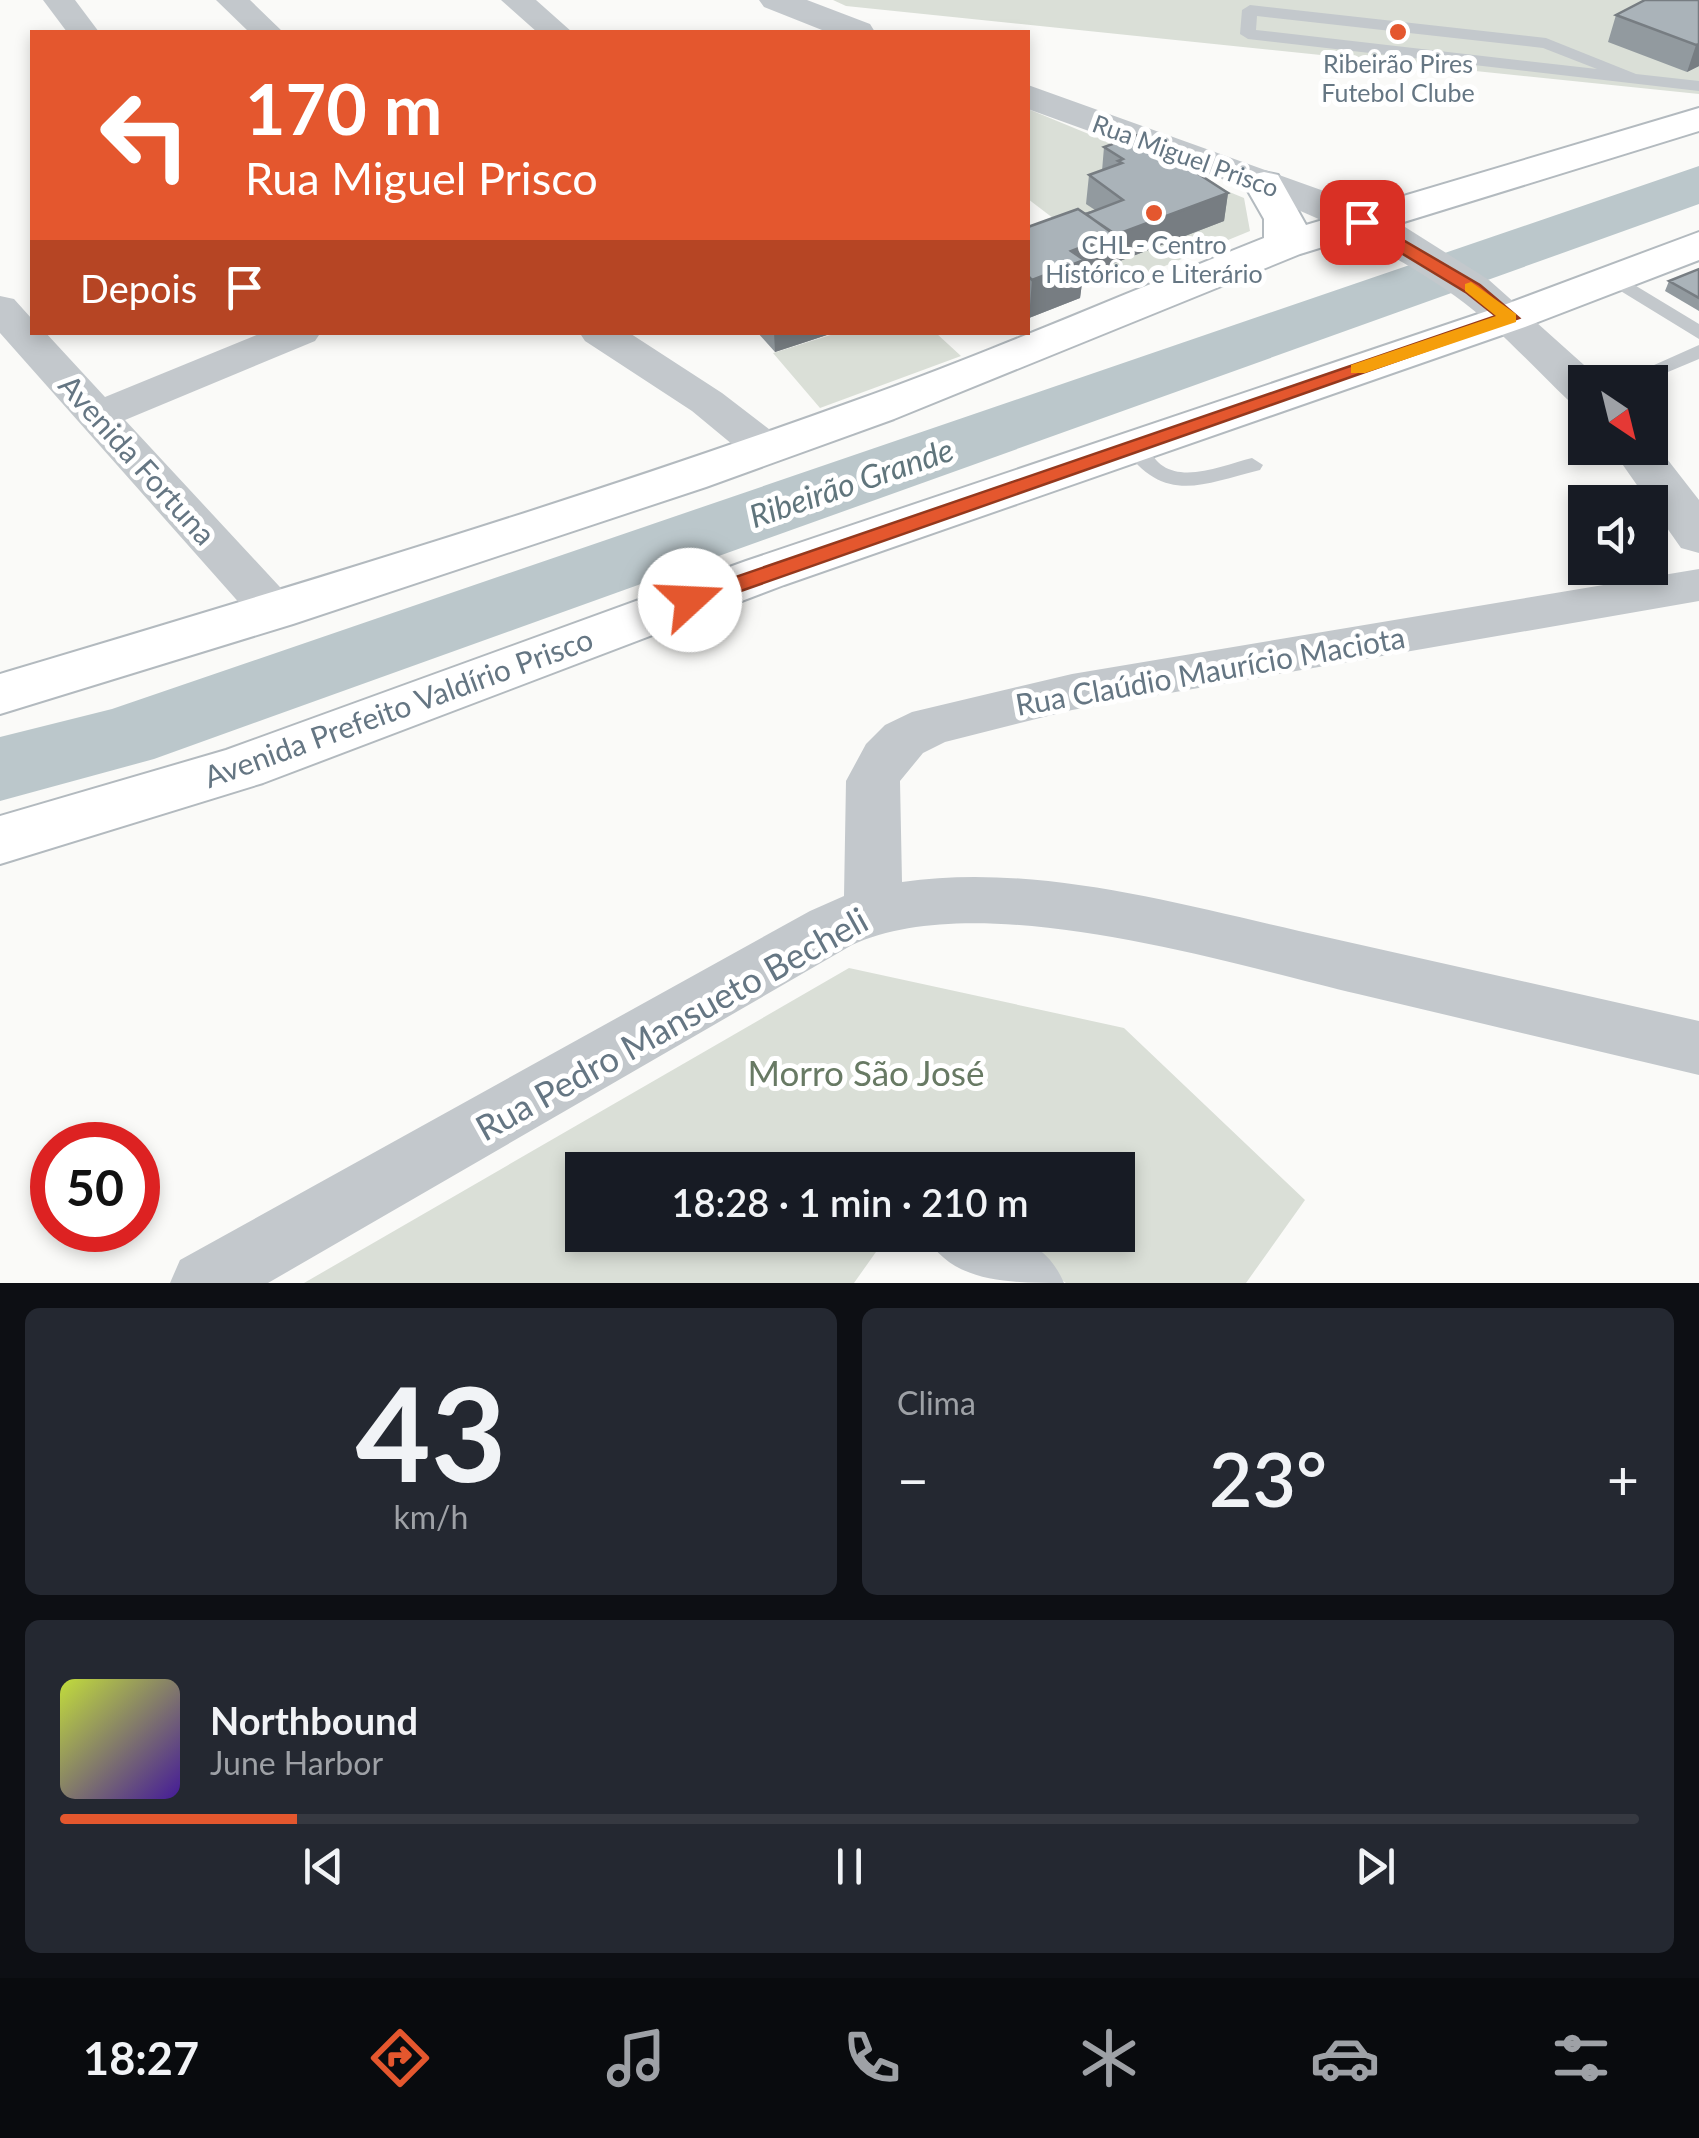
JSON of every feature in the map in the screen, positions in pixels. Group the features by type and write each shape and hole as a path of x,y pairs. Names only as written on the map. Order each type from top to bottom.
{"main road":[{"path":"0,694 274,611 766,449 1284,245 1699,119"},
{"path":"1264,184 1285,218 1284,245"},
{"name":"Avenida Prefeito Valdírio Prisco","path":"0,840 242,767 765,573 1133,446 1492,304 1613,278 1699,245"}],"street":[{"path":"59,0 82,30"},
{"path":"232,0 265,30"},
{"path":"517,0 554,30"},
{"path":"776,0 852,30"},
{"name":"Rua Miguel Prisco","path":"1030,97 1362,222 1413,250 1492,304 1568,374"},
{"name":"Avenida Fortuna","path":"0,308 274,611"},
{"path":"100,415 293,335"},
{"path":"604,335 707,402 766,449"},
{"path":"1647,465 1699,536"},
{"name":"Rua Claúdio Maurício Maciota","path":"873,910 872,782 885,758 904,739 931,726 1072,692 1699,585"},
{"name":"Rua Pedro Mansueto Becheli","path":"204,1283 831,928 873,910 934,900 1024,902 1158,923 1699,1048"},
{"path":"984,1252 1030,1283"}],"lane":[{"path":"1629,76 1546,43 1250,10 1248,34 1699,86"},
{"path":"1613,278 1699,333"},
{"path":"1666,365 1699,351"},
{"path":"1133,446 1155,470 1168,477 1191,478 1252,466"}],"green space":[{"name":"Ribeirão Pires Futebol Clube","path":"833,0 1699,0 1699,94 846,6"},
{"path":"1030,110 1244,198 1250,231 1133,279 1030,201"},
{"path":"831,335 938,335 961,356 820,408 773,353"},
{"name":"Morro São José","path":"849,968 1124,1028 1305,1200 1246,1283 1066,1283 1018,1252 1135,1252 1135,1152 565,1152 565,1252 876,1252 854,1283 304,1283"}],"building":[{"path":"1645,0 1699,0 1699,44 1616,15"},
{"path":"1138,135 1228,193 1115,235 1086,214 1123,200 1089,175 1122,163 1118,161 1123,159 1104,147"},
{"path":"1078,209 1115,234 1071,251 1084,260 1032,280 1030,226"},
{"path":"1699,269 1699,298 1669,281"}],"waterway":[{"name":"Ribeirão Grande","path":"0,769 124,737 1699,184"}],"slow traffic":[{"path":"1358,369 1510,318 1471,288"}],"place":[{"name":"Ribeirão Pires Futebol Clube","path":"1398,32"},
{"name":"CHL - Centro Histórico e Literário","path":"1154,213"}],"route":[{"path":"690,600 1510,318 1474,289 1362,222"}]}
